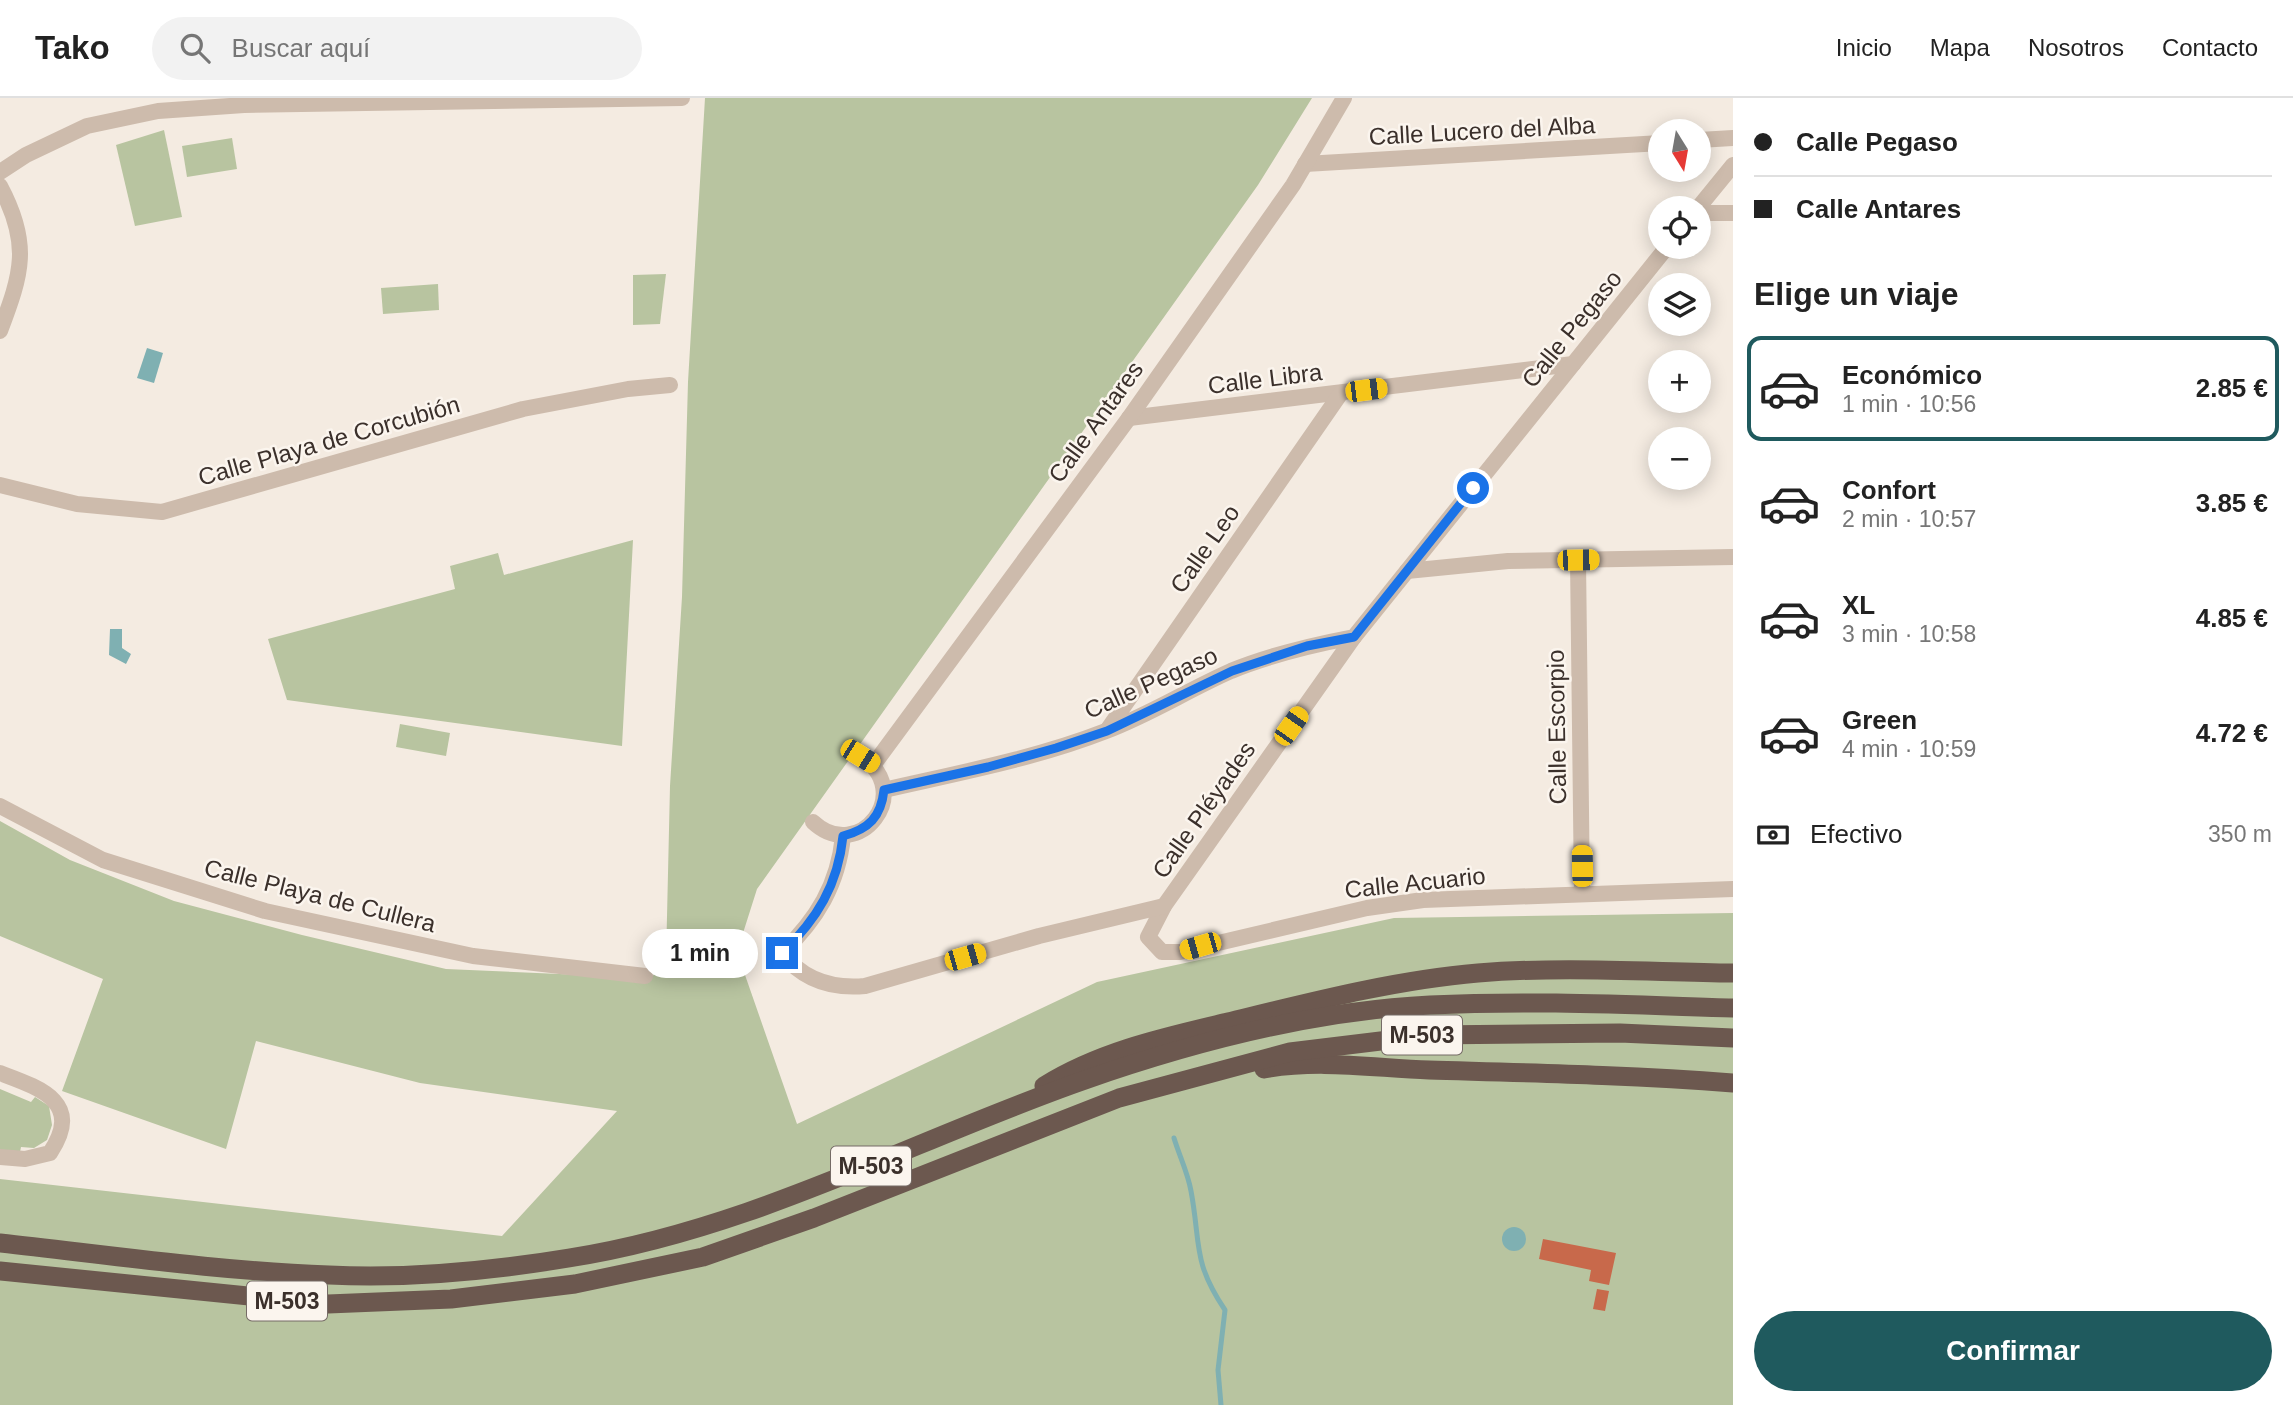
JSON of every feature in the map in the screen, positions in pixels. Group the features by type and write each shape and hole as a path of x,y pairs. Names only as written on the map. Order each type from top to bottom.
{"highway":[{"name":"M-503","path":"1009,1109 1075,1068 1152,1041 1274,1011 1418,981 1478,973 1554,970 1733,973"},
{"name":"M-503","path":"0,1243 331,1276 449,1273 572,1258 698,1229 803,1193 1009,1109 1159,1056 1280,1024 1427,1005 1622,1004 1733,1008"},
{"name":"M-503","path":"0,1271 328,1304 452,1299 575,1284 703,1257 814,1218 1119,1098 1290,1052 1430,1035 1620,1033 1733,1038"},
{"name":"M-503","path":"1119,1098 1280,1066 1338,1064 1426,1070 1617,1074 1733,1083"}],"street":[{"name":"Calle Antares","path":"884,790 881,775 867,760 1129,418 1305,164 1344,98"},
{"path":"0,172 26,155 87,126 158,111 258,105 682,99"},
{"path":"1712,139 1733,138"},
{"name":"Calle Lucero del Alba","path":"1305,164 1648,143"},
{"path":"1710,196 1733,165"},
{"path":"0,186 12,209 22,250 18,285 0,331"},
{"path":"1711,212 1733,213"},
{"name":"Calle Pegaso","path":"884,790 988,767 1107,731 1232,671 1307,646 1354,637 1657,259"},
{"name":"Calle Libra","path":"1129,418 1573,364"},
{"name":"Calle Playa de Corcubión","path":"0,485 77,504 162,512 523,410 628,389 670,385"},
{"name":"Calle Leo","path":"1107,731 1341,393"},
{"path":"1407,571 1508,561 1733,557"},
{"name":"Calle Escorpio","path":"1578,560 1582,894"},
{"name":"Calle Pléyades","path":"1164,906 1354,637"},
{"path":"813,822 828,833 843,836 859,832 874,821 882,807 884,790"},
{"name":"Calle Playa de Cullera","path":"0,806 103,860 265,911 474,956 645,976"},
{"path":"843,836 840,863 829,894 808,928 782,953 794,968 808,977 841,988 866,986 1039,936 1164,906"},
{"name":"Calle Acuario","path":"1164,906 1148,937 1162,952 1180,952 1367,908 1423,900 1733,889"},
{"path":"0,1073 45,1090 62,1119 62,1136 50,1153 25,1159 0,1157"}],"green space":[{"path":"705,98 1312,98 1258,185 757,889 737,952 797,1124 1097,982 1394,918 1733,913 1733,1405 0,1405 0,1179 502,1236 617,1111 420,1083 256,1041 226,1149 62,1091 103,979 0,936 0,821 70,860 174,901 302,935 446,969 651,978 666,960 670,786 682,597 688,382"},
{"path":"164,130 182,217 135,226 116,145"},
{"path":"232,138 237,169 187,177 182,146"},
{"path":"666,274 660,324 633,325 633,275"},
{"path":"438,284 439,310 383,314 381,288"},
{"path":"633,540 622,746 287,700 268,639 455,589 450,566 498,553 504,575"},
{"path":"400,724 450,733 446,756 396,747"},
{"path":"0,1089 31,1102 35,1097 49,1106 52,1125 47,1140 34,1148 21,1147 20,1152 0,1150"}],"water":[{"path":"147,348 163,353 154,383 137,378"},
{"path":"110,629 122,629 122,648 131,654 126,664 109,655"},
{"path":"1514,1227 1523,1230 1526,1239 1523,1248 1514,1251 1505,1248 1502,1239 1505,1230"}],"building":[{"path":"1543,1239 1616,1253 1609,1285 1589,1281 1591,1270 1539,1259"},
{"path":"1597,1289 1609,1291 1605,1311 1593,1309"}],"waterway":[{"path":"1174,1138 1190,1184 1202,1265 1225,1310 1218,1370 1221,1405"}],"route":[{"path":"782,953 808,928 829,894 840,863 843,836 859,832 874,821 882,807 884,790 988,767 1056,748 1107,731 1232,671 1307,646 1354,637 1473,488"}]}
